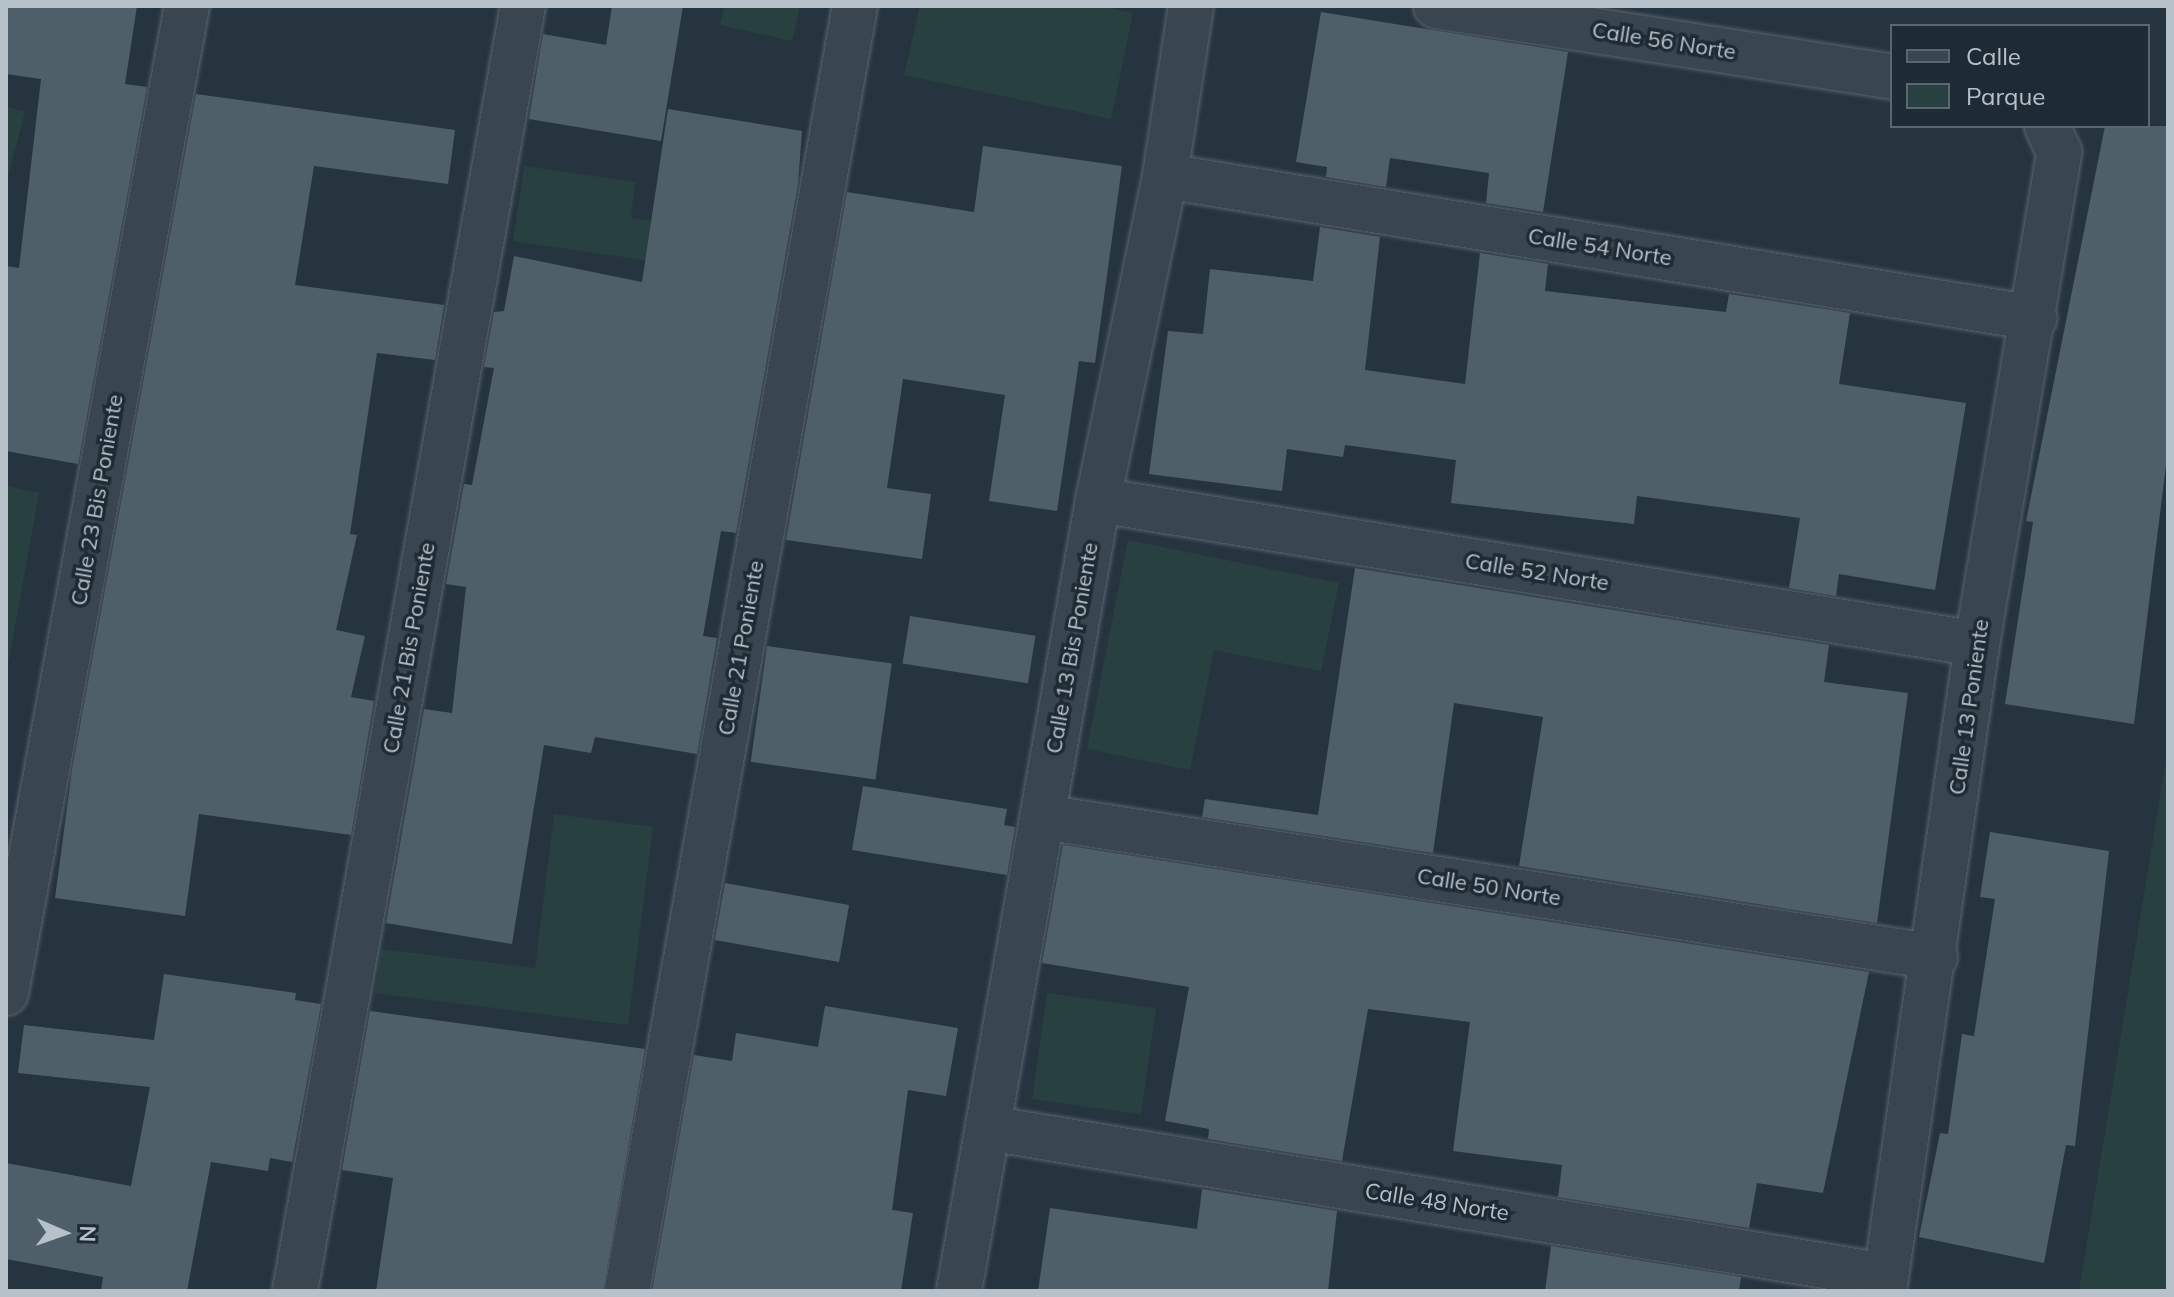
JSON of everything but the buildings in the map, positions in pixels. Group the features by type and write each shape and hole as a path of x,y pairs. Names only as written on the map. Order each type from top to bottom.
{"street":[{"name":"Calle 23 Bis Poniente","path":"6,993 187,6"},
{"name":"Calle 21 Bis Poniente","path":"295,1291 523,6"},
{"name":"Calle 21 Poniente","path":"627,1291 855,6"},
{"name":"Calle 13 Bis Poniente","path":"959,1291 1098,500 1165,176 1191,6"},
{"name":"Calle 56 Norte","path":"1436,6 1890,77"},
{"name":"Calle 13 Poniente","path":"1885,1283 1935,957 1977,644 2034,318 2059,152 2048,128"},
{"name":"Calle 54 Norte","path":"1165,176 2034,318"},
{"name":"Calle 52 Norte","path":"1098,500 1977,644"},
{"name":"Calle 50 Norte","path":"1043,817 1935,957"},
{"name":"Calle 48 Norte","path":"988,1128 1885,1283"}],"green space":[{"path":"724,6 800,6 792,41 720,25"},
{"path":"920,6 1099,6 1133,13 1111,119 904,75"},
{"path":"6,107 25,111 6,184"},
{"path":"524,166 635,182 631,218 758,236 753,276 513,241"},
{"path":"6,486 39,493 6,677"},
{"path":"1128,540 1339,583 1321,671 1214,650 1190,770 1087,749"},
{"path":"2168,748 2168,1291 2079,1291"},
{"path":"554,814 653,827 628,1025 375,993 381,949 535,968"},
{"path":"1047,993 1156,1008 1141,1114 1032,1099"}]}
